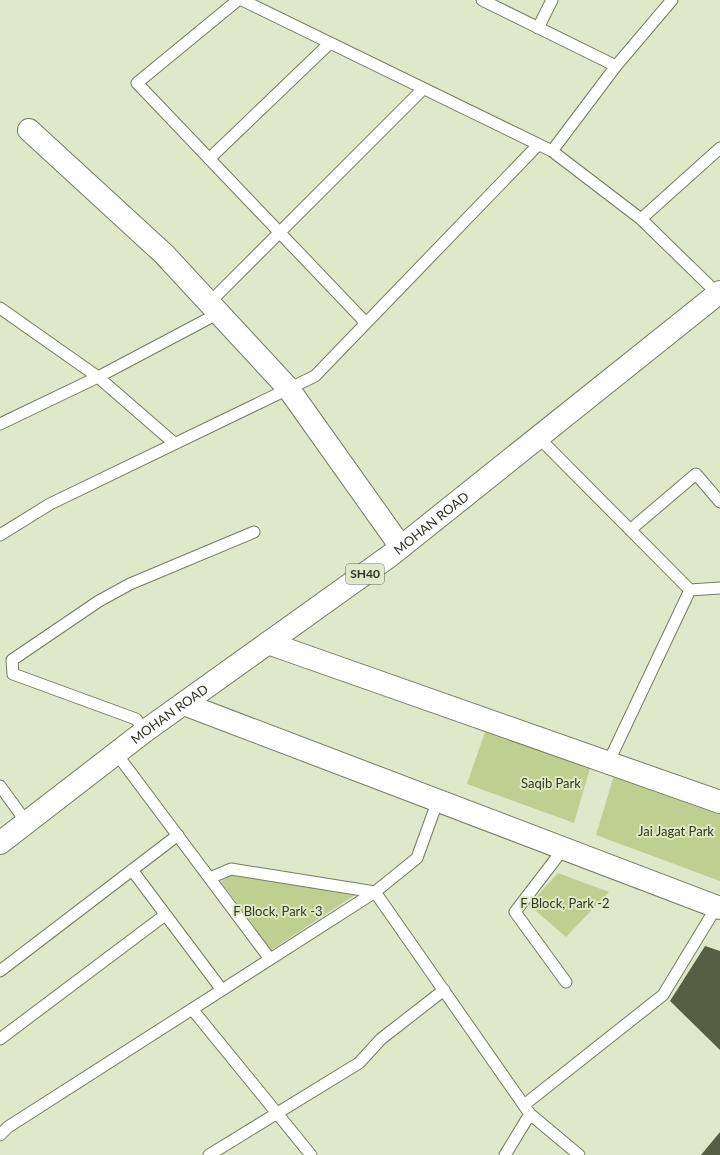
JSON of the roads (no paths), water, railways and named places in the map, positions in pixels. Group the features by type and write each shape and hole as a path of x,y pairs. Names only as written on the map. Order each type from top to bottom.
{"street":[{"path":"29,130 164,254 288,388 401,547"},
{"name":"MOHAN ROAD","path":"0,843 145,731 401,547 720,294"},
{"path":"268,643 720,802"},
{"path":"184,704 718,907"}],"lane":[{"path":"238,0 137,83 366,323"},
{"path":"242,0 552,151 641,218 720,294"},
{"path":"482,0 616,66"},
{"path":"538,28 552,0"},
{"path":"552,151 616,66 672,0"},
{"path":"209,159 330,43"},
{"path":"0,424 98,377 214,308 279,232 423,89"},
{"path":"0,535 50,504 315,376 538,145"},
{"path":"641,218 720,148"},
{"path":"0,308 98,377 174,443"},
{"path":"538,437 690,590 720,588"},
{"path":"630,530 696,474 720,502"},
{"path":"145,731 136,719 13,674 12,660 99,601 130,584 254,532"},
{"path":"608,763 690,590"},
{"path":"116,753 270,959"},
{"path":"0,786 27,823"},
{"path":"0,1118 4,1131 375,892 417,858 438,800"},
{"path":"0,971 178,835"},
{"path":"564,848 515,912 566,982"},
{"path":"210,878 231,869 375,892 527,1110 579,1155"},
{"path":"132,870 222,990"},
{"path":"505,1155 527,1110 663,995 718,907"},
{"path":"0,1038 166,915"},
{"path":"209,1155 276,1112 358,1063 381,1039 444,990"},
{"path":"192,1009 311,1155"}],"park label":[{"name":"Saqib Park","path":"551,783"},
{"name":"Jai Jagat Park","path":"676,831"},
{"name":"F Block, Park -2","path":"565,903"},
{"name":"F Block, Park -3","path":"278,911"}]}
